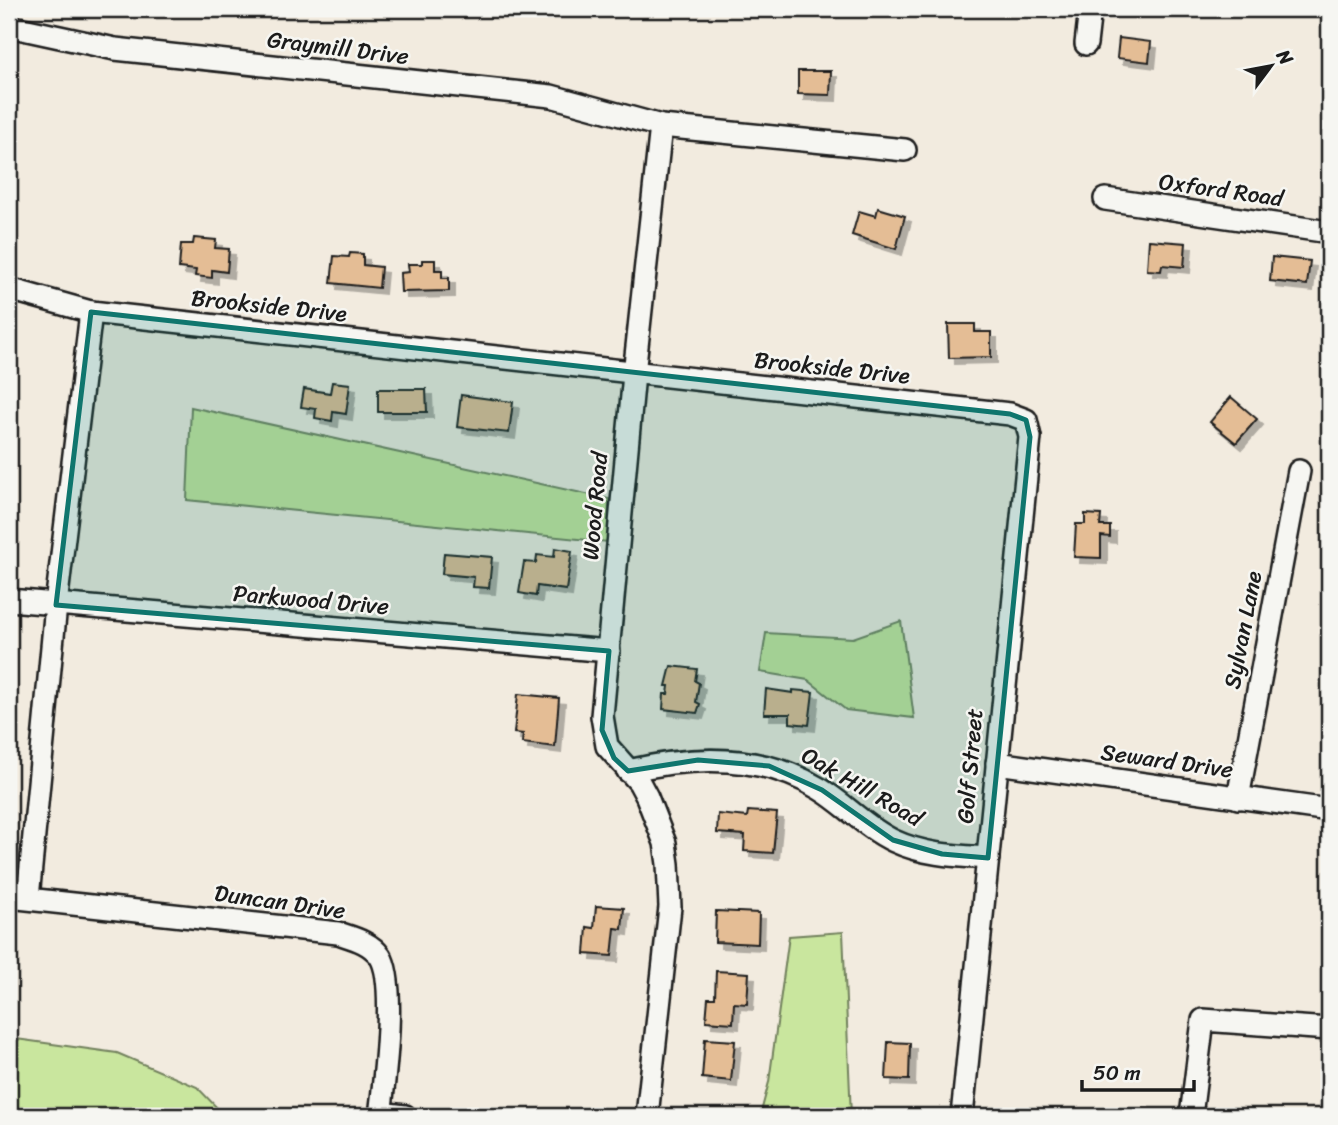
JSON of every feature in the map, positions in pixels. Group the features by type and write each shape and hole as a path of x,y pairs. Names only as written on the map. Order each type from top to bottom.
{"street":[{"path":"1086,44 1090,9"},
{"name":"Graymill Drive","path":"9,26 116,49 551,96 661,126"},
{"path":"661,126 905,150"},
{"name":"Wood Road","path":"646,1116 671,887 665,843 647,797 639,782 611,752 602,730 634,374 661,126"},
{"name":"Oxford Road","path":"1105,199 1329,232"},
{"name":"Brookside Drive","path":"9,289 91,312 1010,414 1026,420"},
{"path":"19,898 91,312"},
{"name":"Golf Street","path":"962,1116 1030,438 1026,420"},
{"name":"Sylvan Lane","path":"1238,798 1299,471"},
{"name":"Parkwood Drive","path":"9,600 608,651"},
{"name":"Oak Hill Road","path":"628,771 698,760 769,766 822,790 893,840 942,855 988,858"},
{"name":"Seward Drive","path":"997,764 1329,810"},
{"name":"Duncan Drive","path":"19,898 338,933 367,944 379,954 390,984 380,1115"},
{"path":"1191,1116 1203,1020 1329,1029"},
{"path":"380,1115 405,1116"}],"highlighted area":[{"path":"91,312 1010,414 1026,420 1030,437 988,858 942,854 893,840 822,790 769,766 698,760 628,771 614,758 602,730 609,651 56,605"}],"green space":[{"path":"191,407 609,499 608,542 187,500"},
{"path":"901,621 914,718 846,710 808,680 760,672 766,633 853,638"},
{"path":"843,932 851,1116 760,1116 769,1082 789,936"},
{"path":"9,1038 117,1053 197,1087 225,1116 9,1116 19,1111 9,1107"}],"building":[{"path":"1119,38 1151,42 1149,62 1117,58"},
{"path":"798,71 831,71 830,95 798,94"},
{"path":"878,208 905,216 896,249 852,235 859,211 876,216"},
{"path":"194,238 216,240 215,248 229,249 227,272 212,270 212,278 195,276 196,270 179,268 181,244 193,244"},
{"path":"1149,240 1186,243 1184,267 1162,265 1161,271 1147,270"},
{"path":"350,253 363,254 363,265 381,267 379,288 331,283 334,256 349,257"},
{"path":"1272,257 1310,261 1307,285 1270,281"},
{"path":"422,260 435,260 435,270 442,270 442,278 449,278 449,291 401,292 400,273 409,272 408,264 422,264"},
{"path":"948,324 975,324 975,332 991,332 991,357 949,358"},
{"path":"332,382 350,384 346,414 333,412 332,421 315,418 316,409 301,407 304,389 330,393"},
{"path":"378,389 426,389 427,412 378,412"},
{"path":"461,395 513,402 509,433 457,427"},
{"path":"1231,397 1257,419 1236,443 1210,422"},
{"path":"1085,514 1101,515 1100,526 1110,526 1110,537 1101,536 1101,558 1074,557 1076,524 1085,524"},
{"path":"555,548 572,551 566,590 537,586 536,596 519,593 524,562 536,563 537,555 554,557"},
{"path":"444,553 492,557 489,588 473,587 474,577 442,574"},
{"path":"671,666 697,669 695,681 699,683 696,702 700,704 697,713 663,709 664,694 668,694 669,686 666,686"},
{"path":"766,689 793,693 793,690 813,692 809,725 790,723 790,714 764,714"},
{"path":"518,694 559,698 555,747 522,743 523,734 514,733"},
{"path":"748,811 777,813 773,853 744,851 745,835 717,833 718,814 747,817"},
{"path":"596,906 624,908 622,929 615,928 612,956 585,954 587,927 594,928"},
{"path":"716,911 759,913 758,944 715,942"},
{"path":"716,971 749,973 747,1004 734,1003 733,1023 706,1021 708,998 715,998"},
{"path":"705,1039 735,1041 731,1081 702,1078"},
{"path":"888,1042 910,1043 909,1080 886,1079"}]}
